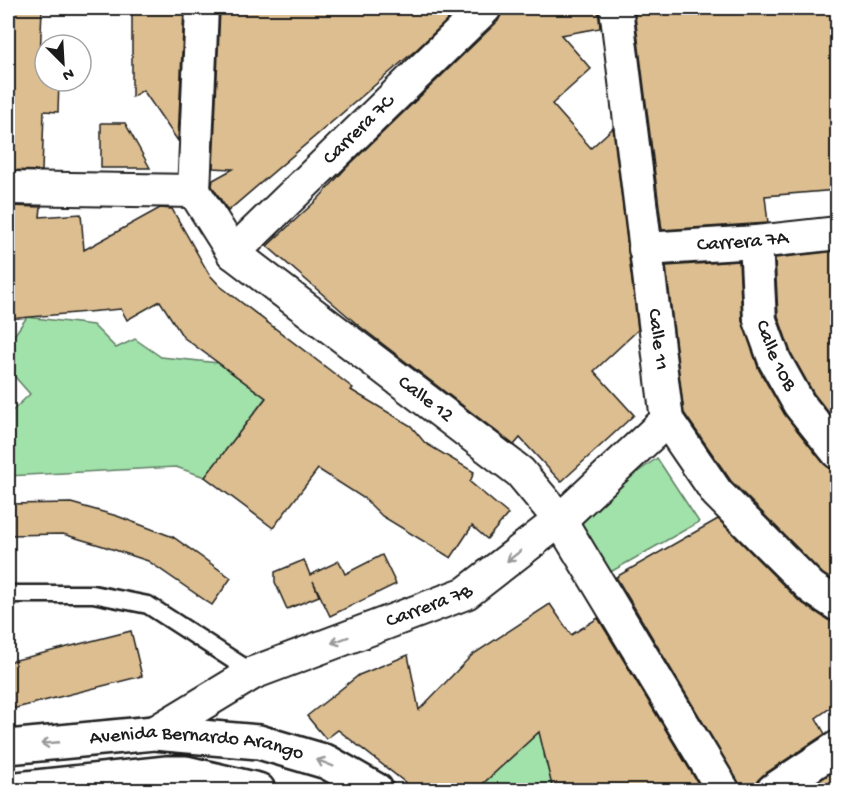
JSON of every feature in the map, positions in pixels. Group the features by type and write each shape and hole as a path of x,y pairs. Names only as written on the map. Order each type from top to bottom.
{"main road":[{"name":"Avenida Bernardo Arango","path":"8,747 154,733 259,742 327,762 376,790"},
{"name":"Avenida Bernardo Arango","path":"8,790 169,782 186,773 258,790"}],"street":[{"path":"8,188 194,191 202,8"},
{"name":"Carrera 7C","path":"233,253 485,8"},
{"name":"Calle 11","path":"616,8 667,420 717,493 812,588 837,605"},
{"name":"Calle 12","path":"194,191 233,253 520,472 560,520 723,790"},
{"name":"Carrera 7A","path":"645,249 756,242 837,233"},
{"name":"Calle 10B","path":"756,242 760,320 775,362 799,405 837,453"},
{"name":"Carrera 7B","path":"154,733 253,673 466,593 560,520 667,420"},
{"path":"773,790 837,747"}],"lane":[{"path":"8,594 93,594 148,605 253,673"}],"green space":[{"path":"27,317 93,325 116,348 135,339 161,357 219,363 266,397 205,477 176,467 8,476 8,415 30,394 8,369 8,344"},
{"path":"657,458 699,522 607,574 573,519"},
{"path":"543,727 558,744 544,755 554,790 476,790"}],"building":[{"path":"8,8 42,8 41,33 33,33 33,93 59,93 58,112 44,111 42,171 8,170"},
{"path":"132,8 184,8 178,141 143,90 132,97"},
{"path":"220,8 460,8 417,49 228,211 212,186 213,180 233,169 213,168"},
{"path":"502,8 598,8 600,28 561,35 591,69 552,104 591,148 613,128 638,330 594,371 634,415 561,482 520,438 514,445 358,325 267,246 318,199 346,168 498,21"},
{"path":"634,8 837,8 837,190 765,196 768,223 662,230"},
{"path":"101,123 125,123 150,168 101,168"},
{"path":"8,206 41,207 40,217 81,214 84,250 160,208 172,209 209,274 220,286 353,388 351,390 411,426 425,443 474,472 470,482 508,514 487,539 472,526 451,558 382,516 365,499 318,469 273,528 205,477 266,398 183,337 160,301 127,320 121,309 8,319"},
{"path":"837,251 837,423 814,394 791,353 778,316 775,258"},
{"path":"739,261 742,321 759,370 785,415 824,464 837,471 837,583 823,574 731,481 684,413 666,266"},
{"path":"71,503 117,516 173,537 231,578 212,605 148,561 63,534 8,535 8,504"},
{"path":"718,519 799,601 828,620 837,623 837,703 816,718 825,734 763,775 757,781 755,790 741,790 738,781 616,577"},
{"path":"382,555 396,584 330,616 313,581 319,596 287,609 275,582 275,572 304,560 310,575 339,561 345,574"},
{"path":"550,604 571,635 598,618 702,790 553,790 539,732 476,790 415,790 338,730 326,739 307,716 359,675 408,655 419,710 472,655"},
{"path":"131,631 142,676 8,710 8,662"},
{"path":"837,769 837,790 805,790"}]}
